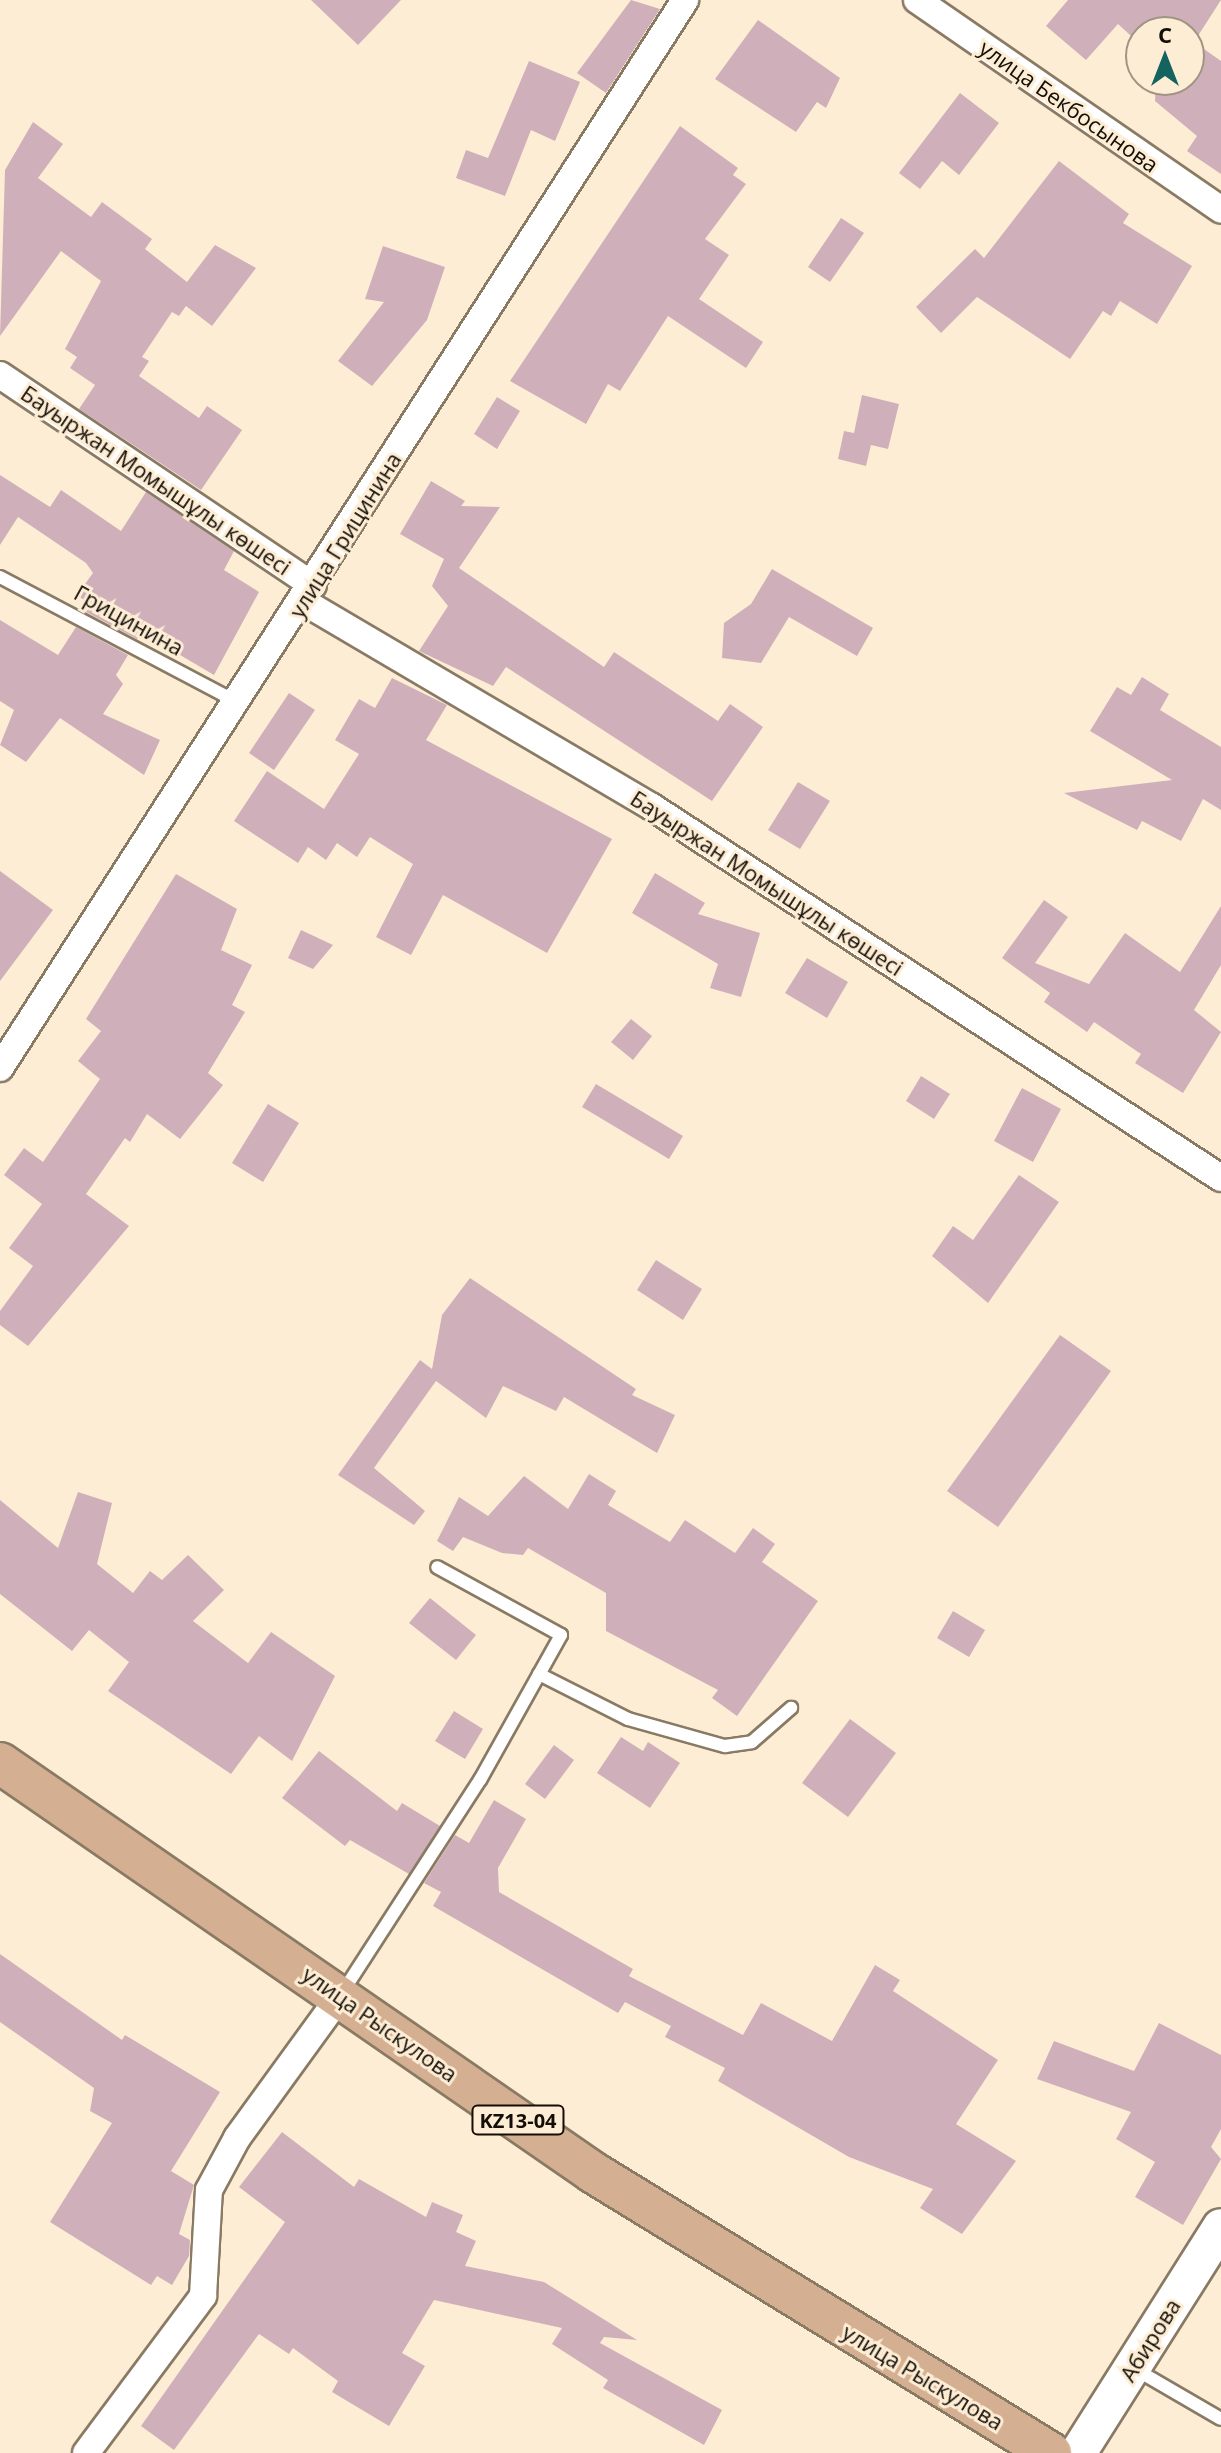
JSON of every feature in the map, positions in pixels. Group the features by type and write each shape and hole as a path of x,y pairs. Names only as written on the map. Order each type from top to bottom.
{"main road":[{"name":"улица Рыскулова","path":"0,1763 594,2173 1051,2453"}],"street":[{"name":"улица Грицинина","path":"0,1068 309,594 685,0"},
{"name":"улица Бекбосынова","path":"917,0 1221,210"},
{"name":"Бауыржан Момышұлы көшесі","path":"0,375 309,594 652,807 1221,1178"},
{"path":"86,2453 203,2296 209,2190 237,2138 340,1996"},
{"name":"Абирова","path":"1078,2453 1221,2227"}],"lane":[{"name":"Грицинина","path":"0,577 237,702"},
{"path":"340,1996 480,1780 561,1635 437,1567"},
{"path":"539,1674 628,1719 725,1746 752,1742 791,1708"},
{"path":"1132,2368 1221,2419"}],"building":[{"path":"311,0 401,0 358,45"},
{"path":"631,0 660,9 606,93 577,73"},
{"path":"1068,0 1221,0 1205,25 1205,16 1125,16 1125,30 1118,24 1086,60 1046,26"},
{"path":"758,20 840,78 826,108 817,102 796,132 715,79"},
{"path":"1205,50 1221,61 1221,174 1187,151 1197,136 1155,101 1155,96 1205,96"},
{"path":"529,61 580,82 555,141 531,130 505,196 456,178 466,150 488,158"},
{"path":"960,93 999,123 959,175 942,161 920,189 899,173"},
{"path":"33,122 63,144 38,178 91,217 102,202 152,239 145,249 187,282 215,245 256,268 212,326 186,306 179,316 172,312 142,357 149,361 139,376 199,418 207,406 242,430 201,490 79,409 95,385 70,368 77,357 65,349 101,281 61,251 0,336 5,170"},
{"path":"680,126 738,168 733,175 746,184 705,239 729,255 699,299 763,342 746,368 668,316 620,391 608,384 586,424 510,381"},
{"path":"1059,161 1129,214 1123,223 1192,266 1157,324 1120,301 1111,316 1103,311 1070,359 977,297 941,333 916,307 975,249 984,258"},
{"path":"841,218 864,233 830,282 808,267"},
{"path":"383,246 445,267 427,320 372,386 338,361 384,302 365,299"},
{"path":"862,395 899,404 888,449 871,445 866,466 838,459 844,431 854,433"},
{"path":"497,397 520,411 497,449 474,434"},
{"path":"0,475 50,507 61,490 121,531 146,492 234,551 224,570 259,592 214,675 141,632 137,639 86,612 91,605 77,595 93,573 86,563 18,517 0,545"},
{"path":"431,481 465,501 461,506 500,507 459,568 604,667 614,652 718,721 730,704 763,727 712,801 506,667 493,686 419,651 448,606 432,586 444,559 400,534"},
{"path":"772,569 873,628 857,656 789,617 761,663 722,658 724,623 751,604"},
{"path":"0,620 58,655 76,627 128,655 116,675 123,684 103,714 160,740 144,775 60,718 26,762 0,745 14,710 0,701"},
{"path":"1142,677 1169,694 1160,710 1221,747 1221,810 1203,799 1181,841 1142,821 1137,830 1064,793 1172,780 1090,731 1117,687 1131,695"},
{"path":"392,678 447,705 426,740 612,839 547,953 443,895 411,955 376,937 413,864 370,837 357,857 337,843 326,860 308,847 298,863 234,821 267,771 324,809 359,754 335,740 359,699 375,708"},
{"path":"289,693 315,710 274,770 249,753"},
{"path":"798,782 830,801 800,849 768,830"},
{"path":"0,871 53,910 0,981"},
{"path":"655,873 705,903 698,914 760,933 741,997 710,988 718,964 632,913"},
{"path":"176,874 237,909 221,950 252,965 232,1005 245,1012 208,1073 223,1085 180,1139 147,1114 130,1142 125,1138 86,1194 129,1226 28,1346 0,1325 0,1311 33,1266 9,1248 42,1204 4,1175 24,1148 43,1162 100,1079 78,1061 101,1031 86,1019"},
{"path":"1044,900 1068,917 1035,963 1089,984 1125,933 1180,972 1221,906 1221,965 1194,1010 1221,1032 1183,1093 1135,1063 1141,1054 1094,1022 1087,1032 1044,1002 1050,993 1002,958"},
{"path":"301,930 333,945 313,969 288,958"},
{"path":"807,958 848,982 827,1018 785,993"},
{"path":"631,1019 652,1036 633,1060 611,1042"},
{"path":"921,1076 950,1094 934,1119 906,1101"},
{"path":"596,1084 683,1136 669,1159 582,1107"},
{"path":"1022,1088 1061,1109 1033,1162 994,1141"},
{"path":"268,1104 299,1123 263,1182 232,1163"},
{"path":"1019,1175 1059,1202 988,1303 932,1256 953,1226 973,1240"},
{"path":"656,1260 702,1289 683,1320 637,1290"},
{"path":"470,1278 636,1389 632,1395 675,1415 657,1453 564,1397 556,1411 503,1386 486,1418 436,1381 374,1468 425,1511 414,1525 338,1475 420,1360 432,1369 442,1315"},
{"path":"1060,1335 1111,1371 998,1527 947,1491"},
{"path":"589,1474 616,1491 608,1505 670,1542 685,1520 735,1553 753,1528 775,1544 762,1562 818,1601 737,1716 712,1698 718,1690 606,1631 606,1593 528,1548 523,1555 502,1553 463,1537 453,1551 437,1541 459,1497 488,1516 524,1476 568,1509"},
{"path":"78,1492 112,1503 97,1564 133,1593 150,1571 162,1580 188,1555 224,1590 193,1621 248,1663 271,1632 335,1676 292,1761 259,1736 231,1774 108,1691 129,1662 89,1630 72,1651 0,1594 0,1500 58,1548"},
{"path":"430,1598 476,1635 456,1660 409,1623"},
{"path":"953,1611 985,1630 969,1657 937,1638"},
{"path":"454,1711 483,1729 465,1759 435,1741"},
{"path":"850,1719 896,1753 848,1817 802,1783"},
{"path":"621,1737 643,1751 648,1742 680,1763 650,1808 597,1773"},
{"path":"554,1745 574,1760 545,1799 525,1784"},
{"path":"319,1751 397,1811 402,1803 440,1826 409,1874 350,1840 345,1846 282,1798"},
{"path":"494,1800 526,1819 498,1868 499,1892 633,1969 629,1976 743,2035 761,2003 832,2041 875,1965 900,1980 893,1991 998,2060 956,2124 1016,2161 962,2234 920,2208 933,2189 849,2157 718,2081 725,2068 665,2037 671,2026 625,2002 618,2013 433,1906 441,1892 424,1883 455,1835 469,1843"},
{"path":"0,1954 122,2040 125,2035 220,2092 171,2171 194,2185 179,2234 190,2240 189,2256 172,2285 157,2276 151,2285 50,2222 112,2123 90,2111 94,2088 0,2022"},
{"path":"1159,2023 1221,2055 1221,2129 1211,2147 1221,2159 1183,2225 1135,2197 1155,2162 1116,2139 1131,2112 1037,2079 1054,2041 1134,2071"},
{"path":"282,2132 354,2187 359,2179 426,2217 432,2202 463,2215 456,2232 476,2241 465,2266 544,2282 637,2340 604,2337 600,2343 722,2410 704,2445 603,2388 608,2380 552,2344 562,2328 434,2300 402,2353 425,2366 389,2426 332,2392 338,2381 293,2348 289,2354 259,2334 174,2450 141,2426 285,2222 239,2187"}]}
